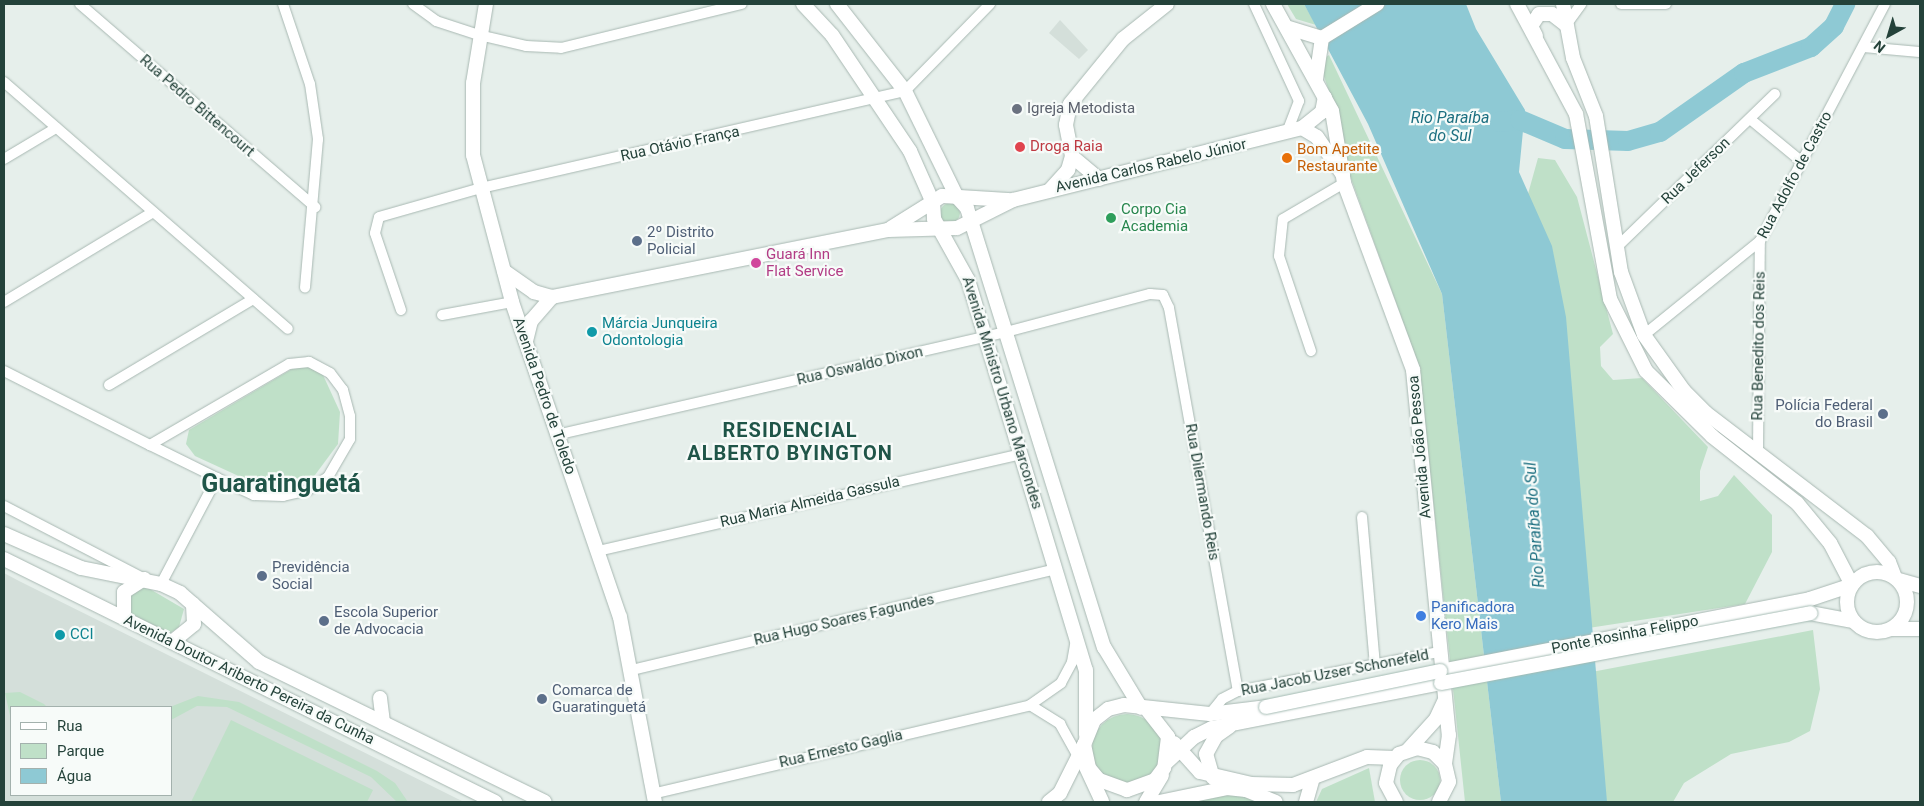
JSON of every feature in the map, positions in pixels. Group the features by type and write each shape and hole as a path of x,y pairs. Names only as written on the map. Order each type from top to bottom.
{"street":[{"name":"Rua Pedro Bittencourt","path":"80,4 315,207"},
{"path":"283,4 310,84 318,139 315,207 305,287"},
{"path":"413,4 436,21 479,35 526,46 561,48 742,4"},
{"name":"Avenida Pedro de Toledo","path":"486,4 479,35 470,125 481,188 514,306 556,435 598,551 632,670 650,796"},
{"name":"Avenida Ministro Urbano Marcondes","path":"803,4 832,35 879,100 933,203 934,219 940,226 968,280 1086,670 1083,747 1086,776 1102,802"},
{"name":"Avenida Ministro Urbano Marcondes","path":"837,4 904,91 957,197 967,208 968,220 1006,332 1104,647 1145,709"},
{"path":"904,91 990,4"},
{"path":"1049,190 1068,170 1072,156 1066,125 1070,104 1123,40 1167,4"},
{"path":"1254,4 1299,101 1288,130 1302,128 1322,112 1325,97"},
{"name":"Avenida João Pessoa","path":"1273,4 1289,28 1316,83 1325,97 1343,179 1413,370 1438,652 1449,746 1445,764 1451,796"},
{"path":"1289,28 1323,36 1377,4"},
{"path":"1518,4 1542,50 1569,92 1576,114 1610,298 1646,371 1712,436 1797,503 1830,543 1852,585"},
{"path":"1563,4 1573,58 1596,116 1604,156 1621,272 1644,334 1684,391 1758,452 1867,536 1889,562 1906,593 1906,611 1892,629"},
{"path":"1566,25 1582,4"},
{"path":"1622,4 1666,4"},
{"name":"Rua Adolfo de Castro","path":"1644,334 1760,241 1885,4"},
{"path":"1542,50 1531,26 1533,20 1545,12 1566,25"},
{"path":"1316,83 1323,36"},
{"path":"1863,47 1920,52"},
{"path":"4,82 288,329"},
{"name":"Rua Otávio França","path":"401,310 376,233 379,217 481,188 879,100 904,91"},
{"name":"Rua Jeferson","path":"1617,247 1775,94"},
{"path":"1750,120 1802,162"},
{"path":"4,159 56,128"},
{"name":"Avenida João Pessoa","path":"1302,128 1317,137 1343,179"},
{"name":"Avenida Carlos Rabelo Júnior","path":"514,306 888,230 940,226 957,228 968,220 1013,200 1288,130"},
{"path":"1072,156 1099,179"},
{"path":"1311,351 1279,256 1284,219 1343,179"},
{"name":"Avenida Carlos Rabelo Júnior","path":"888,230 942,196 1013,200"},
{"path":"4,302 153,212"},
{"name":"Rua Benedito dos Reis","path":"1758,452 1760,241"},
{"path":"504,271 545,299 531,321 526,341"},
{"name":"Rua Oswaldo Dixon","path":"556,435 986,337 1150,294 1163,295"},
{"name":"Rua Dilermando Reis","path":"1163,295 1170,308 1238,691"},
{"path":"109,385 253,299"},
{"path":"442,315 514,306"},
{"path":"4,371 150,445 216,478 254,495 283,496 308,490 328,477 350,439 350,416 343,390 330,373 309,362 288,364 150,445"},
{"name":"Rua Maria Almeida Gassula","path":"598,551 1021,454"},
{"path":"161,584 216,478"},
{"name":"Avenida Doutor Ariberto Pereira da Cunha","path":"4,506 144,579"},
{"path":"1362,517 1375,665"},
{"name":"Avenida Doutor Ariberto Pereira da Cunha","path":"4,534 81,568 144,579 161,584 194,604 259,662 545,802"},
{"name":"Avenida Doutor Ariberto Pereira da Cunha","path":"4,559 495,802"},
{"name":"Rua Hugo Soares Fagundes","path":"632,670 1056,569"},
{"path":"1920,586 1868,573 1852,585 1846,605 1853,621 1869,632 1892,629 1920,629"},
{"path":"124,618 124,592 144,579"},
{"name":"Ponte Rosinha Felippo","path":"1441,677 1810,599 1852,585"},
{"path":"172,642 194,624 194,604"},
{"name":"Ponte Rosinha Felippo","path":"1441,677 1810,613 1853,621"},
{"path":"1077,636 1072,662 1061,683 1030,705 1060,724 1083,747 1099,780 1127,790 1148,784 1180,748 1212,728 1232,725 1266,713 1441,677"},
{"name":"Rua Jacob Uzser Schonefeld","path":"1210,714 1222,699 1238,691 1438,652"},
{"path":"380,698 383,723"},
{"path":"1145,709 1200,772 1212,778 1251,784 1312,781 1367,757 1395,758 1408,750 1436,719 1445,700"},
{"name":"Rua Ernesto Gaglia","path":"650,796 1030,705"},
{"path":"1050,802 1060,793 1094,720 1108,709 1124,705 1145,709 1210,714 1266,713"},
{"path":"1212,778 1207,765 1209,744 1232,725"},
{"path":"1146,802 1166,765 1168,737"},
{"path":"1408,750 1433,752 1445,764"},
{"path":"1395,758 1386,783 1396,802"},
{"path":"1306,802 1312,781"},
{"path":"1159,802 1227,788 1246,790 1276,802"},
{"path":"1439,802 1451,796"}],"shaded area":[{"path":"1060,20 1088,50 1079,59 1049,33"},
{"path":"4,573 19,581 464,802 4,802"}],"green space":[{"path":"1287,4 1304,4 1316,25 1296,19"},
{"path":"1329,55 1442,294 1501,802 1465,802 1419,366 1348,170 1342,129 1319,62"},
{"path":"1538,158 1555,160 1577,197 1613,334 1600,347 1601,366 1613,380 1642,378 1708,447 1700,471 1700,501 1718,496 1734,475 1772,515 1772,552 1745,604 1582,629 1526,201"},
{"path":"950,203 957,206 960,213 957,220 950,223 943,220 940,213 943,206"},
{"path":"307,366 323,375 340,412 338,444 315,475 284,491 267,489 195,456 186,444 189,430 292,369"},
{"path":"143,585 184,609 179,627 169,634 128,613 128,593"},
{"path":"1813,630 1820,689 1810,731 1789,742 1731,754 1684,783 1673,802 1605,802 1581,674"},
{"path":"20,692 46,706 10,706 10,716 5,693"},
{"path":"198,696 239,702 377,771 395,783 408,802 397,802 371,777 227,707 197,706 172,719 172,706"},
{"path":"1134,714 1147,720 1156,729 1160,735 1162,749 1160,763 1152,774 1141,782 1120,784 1113,782 1102,774 1094,763 1092,742 1094,735 1102,724 1113,716"},
{"path":"231,720 373,790 367,802 191,802"},
{"path":"1416,760 1424,760 1431,763 1437,769 1440,780 1437,791 1431,797 1424,800 1416,800 1409,797 1403,791 1400,784 1400,776 1403,769 1409,763"},
{"path":"1369,768 1375,802 1316,802 1322,789"},
{"path":"1233,793 1263,802 1187,802"}],"water":[{"name":"Rio Paraíba do Sul","path":"1304,4 1466,4 1476,29 1525,110 1519,172 1552,246 1566,317 1607,802 1501,802 1442,294 1368,124"}],"waterway":[{"path":"1498,122 1520,120 1565,139 1628,141 1660,132 1744,73 1811,47 1834,26 1845,4"}],"place":[{"name":"Igreja Metodista","path":"1017,109"},
{"name":"Droga Raia","path":"1020,147"},
{"name":"Bom Apetite Restaurante","path":"1287,158"},
{"name":"Corpo Cia Academia","path":"1111,218"},
{"name":"2º Distrito Policial","path":"637,241"},
{"name":"Guará Inn Flat Service","path":"756,263"},
{"name":"Márcia Junqueira Odontologia","path":"592,332"},
{"name":"Polícia Federal do Brasil","path":"1883,414"},
{"name":"Previdência Social","path":"262,576"},
{"name":"Panificadora Kero Mais","path":"1421,616"},
{"name":"Escola Superior de Advocacia","path":"324,621"},
{"name":"CCI","path":"60,635"},
{"name":"Comarca de Guaratinguetá","path":"542,699"}],"district":[{"name":"RESIDENCIAL ALBERTO BYINGTON","path":"790,442"},
{"name":"Guaratinguetá","path":"281,484"}]}
